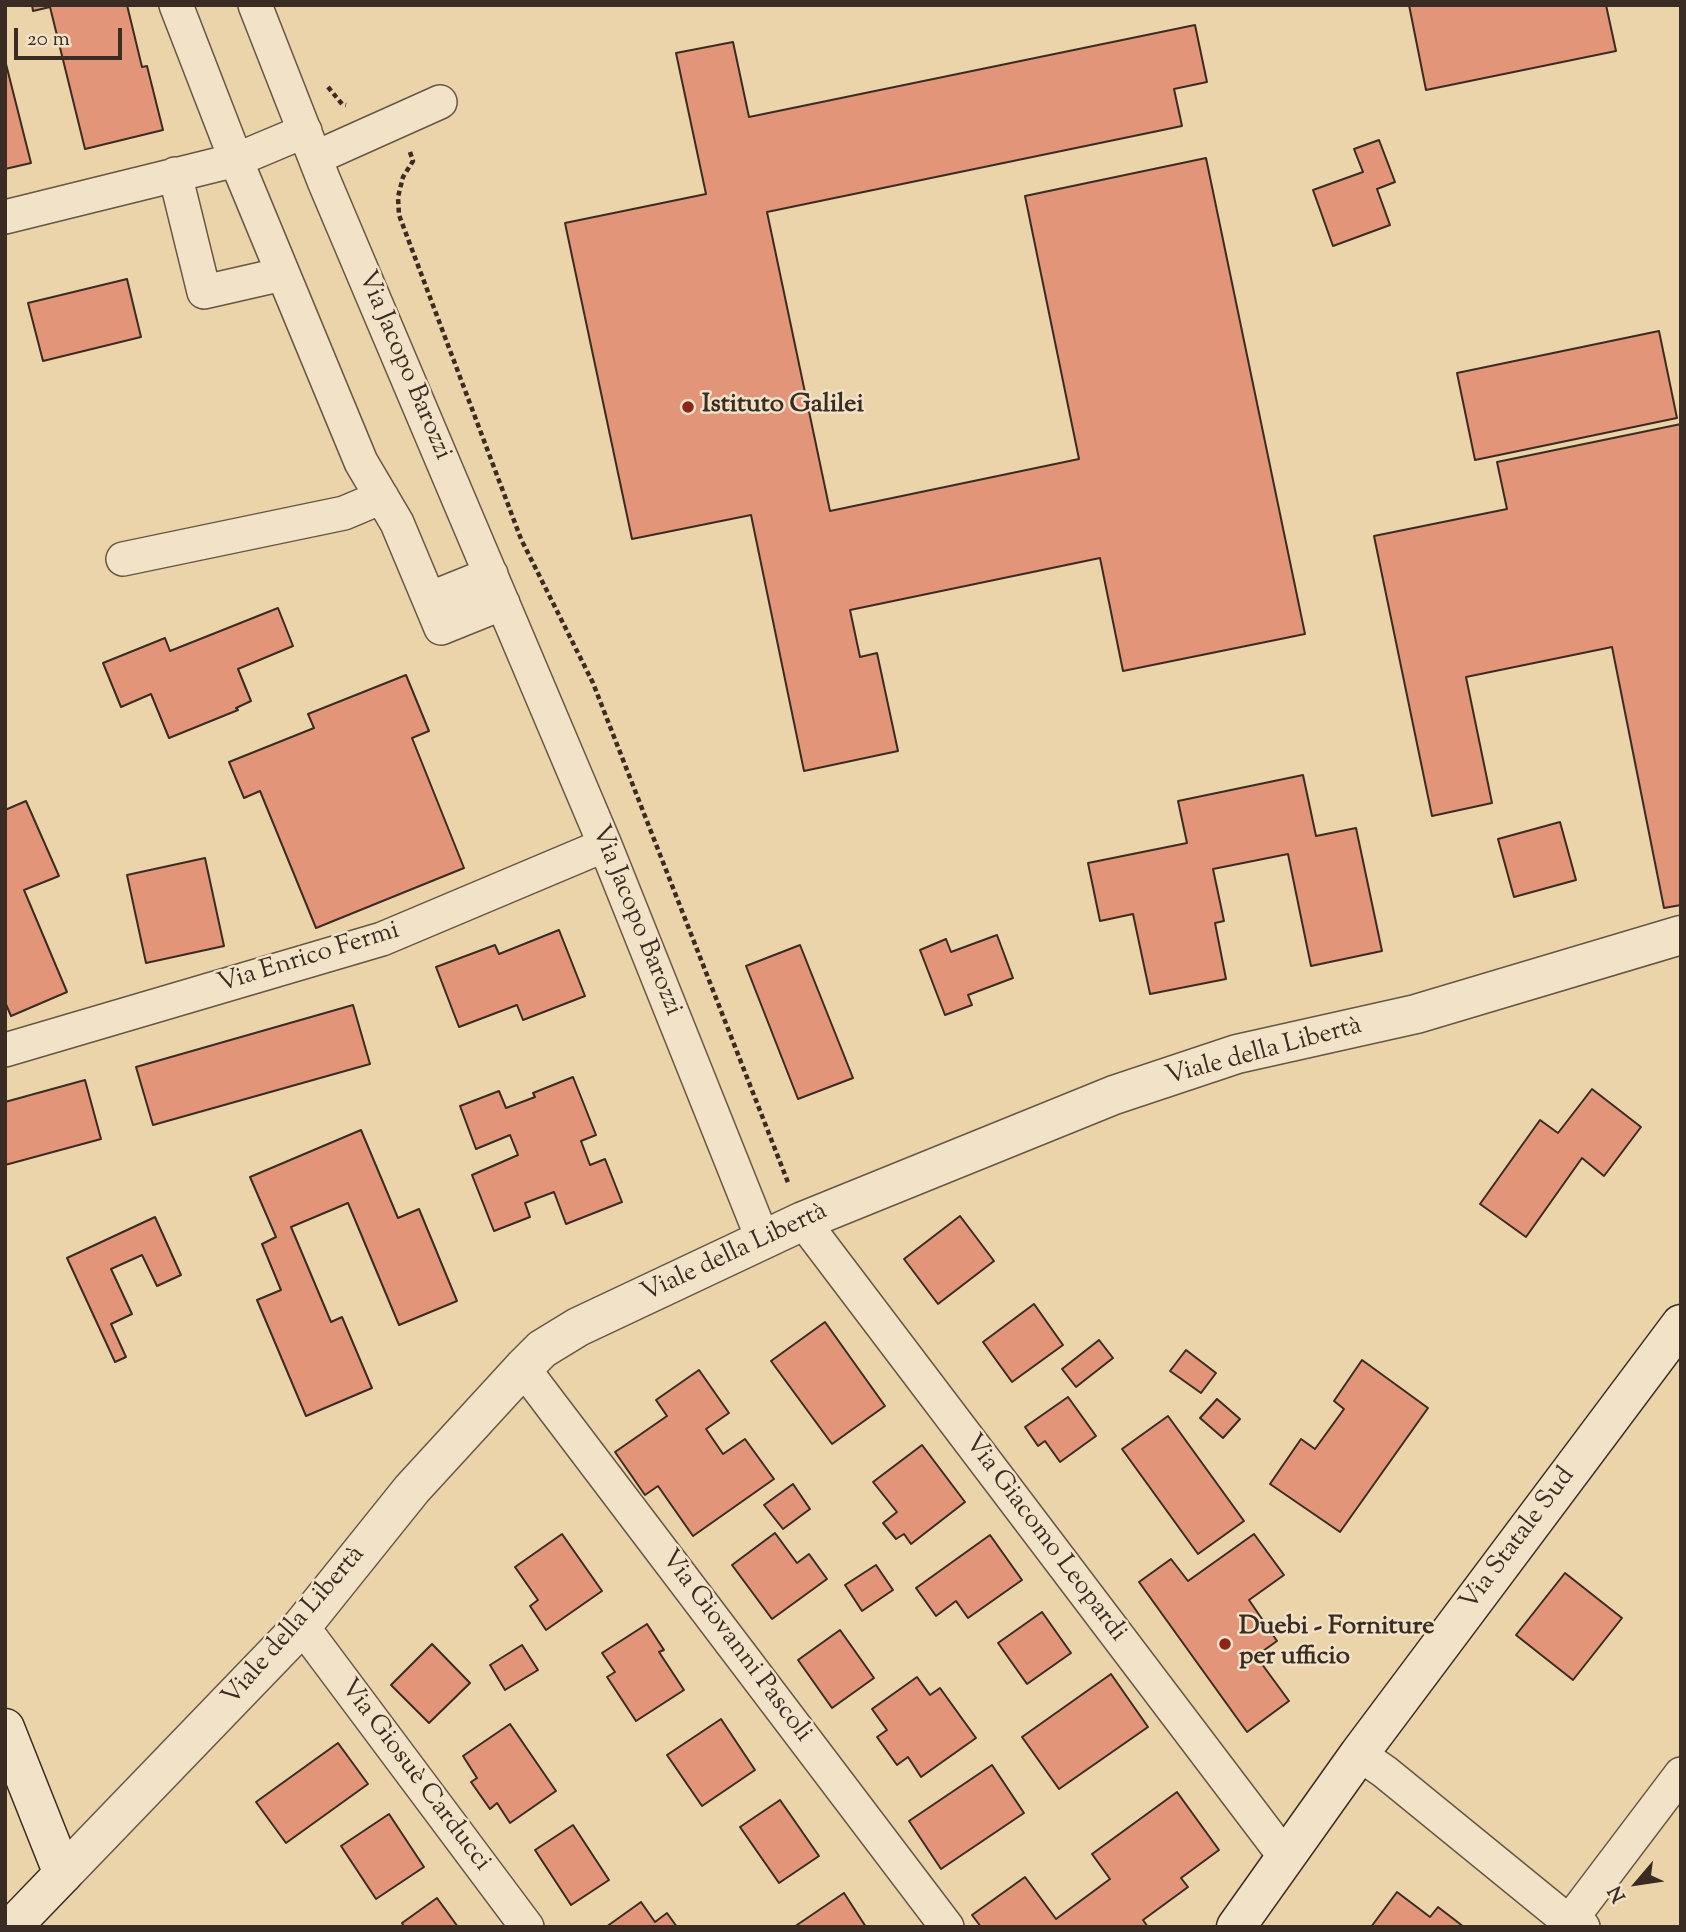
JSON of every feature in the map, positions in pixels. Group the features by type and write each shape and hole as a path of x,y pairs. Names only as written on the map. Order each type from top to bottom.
{"street":[{"path":"176,5 236,159 361,462 397,523 441,628 497,589"},
{"name":"Via Jacopo Barozzi","path":"255,5 310,144 605,845 763,1240"},
{"path":"5,217 397,121 440,102"},
{"path":"175,174 204,292 284,274"},
{"path":"123,559 344,513 382,497"},
{"name":"Via Enrico Fermi","path":"5,1050 382,939 605,845"},
{"name":"Viale della Libertà","path":"12,1927 302,1626 412,1489 523,1368 542,1349 578,1327 803,1221 1114,1095 1237,1054 1416,1014 1681,935"},
{"name":"Via Giacomo Leopardi","path":"803,1221 1286,1858"},
{"name":"Via Statale Sud","path":"1236,1927 1359,1754 1681,1324"},
{"name":"Via Giovanni Pascoli","path":"523,1368 947,1927"},
{"name":"Via Giosuè Carducci","path":"302,1626 527,1927"},
{"path":"5,1728 63,1874"},
{"path":"1359,1754 1576,1924 1681,1774"}],"path":[{"path":"325,82 342,104 355,109"},
{"path":"397,121 413,161 403,177 398,197 399,215 521,539 593,683 803,1221"}],"building":[{"path":"32,5 127,5 142,67 147,66 163,130 85,149 50,7 33,11"},
{"path":"1409,5 1606,5 1616,51 1426,90"},
{"path":"1195,25 1207,82 1174,89 1182,126 767,212 830,511 1079,459 1025,196 1206,158 1305,634 1123,671 1100,558 850,610 860,657 877,653 898,751 804,771 751,515 632,539 565,223 706,194 676,53 733,42 749,117"},
{"path":"5,65 31,163 5,169"},
{"path":"1379,140 1395,182 1377,189 1390,225 1333,246 1313,190 1363,172 1354,149"},
{"path":"127,279 141,337 43,361 28,303"},
{"path":"1659,331 1677,418 1475,460 1457,373"},
{"path":"1681,424 1681,905 1664,908 1612,647 1466,677 1492,803 1432,816 1374,536 1507,509 1497,462"},
{"path":"278,608 293,646 238,669 251,701 236,708 238,710 169,738 151,694 121,707 103,663 165,638 170,651"},
{"path":"406,675 429,731 412,738 464,868 316,928 260,791 244,798 229,762 314,728 308,714"},
{"path":"1303,775 1316,836 1356,828 1382,951 1311,966 1288,854 1213,869 1224,921 1215,923 1226,979 1150,994 1133,914 1100,921 1088,863 1187,843 1178,801"},
{"path":"26,801 59,876 24,890 67,992 11,1016 5,1002 5,810"},
{"path":"1560,822 1576,880 1514,897 1498,839"},
{"path":"205,858 224,946 146,963 127,875"},
{"path":"559,930 585,996 523,1020 517,1005 459,1027 436,967 495,945 499,954"},
{"path":"997,935 1013,978 968,995 972,1005 945,1015 920,950 946,939 951,952"},
{"path":"800,945 853,1078 798,1099 746,966"},
{"path":"353,1005 370,1064 153,1125 136,1067"},
{"path":"573,1077 596,1135 581,1141 590,1165 605,1159 622,1202 566,1224 554,1192 525,1203 530,1217 494,1231 472,1175 518,1155 510,1135 476,1149 460,1106 499,1091 506,1108 535,1097 533,1093"},
{"path":"85,1080 101,1139 5,1165 5,1102"},
{"path":"1592,1089 1641,1127 1604,1176 1582,1158 1526,1237 1480,1204 1540,1120 1558,1133"},
{"path":"361,1130 398,1218 419,1209 457,1301 399,1325 348,1203 291,1227 331,1322 342,1317 372,1388 306,1416 257,1300 281,1290 262,1244 276,1237 250,1177"},
{"path":"960,1216 994,1261 938,1304 904,1259"},
{"path":"155,1217 181,1275 157,1286 142,1255 111,1269 132,1314 111,1324 126,1357 115,1362 67,1258"},
{"path":"1034,1304 1063,1345 1012,1382 983,1342"},
{"path":"825,1322 885,1406 832,1444 771,1361"},
{"path":"1099,1340 1113,1358 1076,1387 1062,1369"},
{"path":"1186,1350 1216,1373 1201,1393 1170,1371"},
{"path":"1362,1360 1428,1408 1340,1532 1270,1484 1301,1439 1315,1449 1344,1409 1334,1401"},
{"path":"699,1370 729,1413 706,1429 723,1454 745,1439 774,1479 693,1536 658,1486 645,1495 615,1452 667,1416 656,1400"},
{"path":"1068,1397 1096,1436 1060,1462 1045,1441 1038,1446 1025,1427"},
{"path":"1217,1399 1240,1419 1223,1438 1200,1418"},
{"path":"1168,1416 1244,1521 1198,1554 1122,1449"},
{"path":"922,1445 965,1502 911,1544 904,1534 896,1539 883,1523 897,1512 873,1482"},
{"path":"793,1484 810,1509 783,1529 764,1505"},
{"path":"775,1533 797,1563 809,1554 827,1579 772,1619 732,1565"},
{"path":"562,1534 602,1591 546,1630 530,1606 538,1600 515,1567"},
{"path":"1254,1534 1284,1575 1249,1600 1277,1641 1256,1656 1289,1701 1247,1732 1139,1582 1171,1559 1188,1581"},
{"path":"990,1535 1022,1580 968,1618 956,1601 936,1616 916,1588"},
{"path":"876,1565 893,1590 862,1611 845,1585"},
{"path":"1565,1573 1622,1618 1573,1680 1516,1635"},
{"path":"1042,1612 1071,1653 1027,1684 998,1643"},
{"path":"647,1624 664,1650 659,1652 684,1690 636,1721 607,1677 615,1672 602,1653"},
{"path":"840,1630 874,1678 832,1708 798,1660"},
{"path":"432,1644 470,1683 429,1723 391,1685"},
{"path":"522,1645 538,1670 505,1690 490,1665"},
{"path":"1111,1674 1148,1727 1059,1789 1022,1737"},
{"path":"917,1677 930,1695 940,1688 976,1738 921,1777 908,1757 897,1765 877,1737 887,1730 872,1709"},
{"path":"721,1719 755,1770 702,1806 667,1755"},
{"path":"510,1724 556,1791 510,1823 497,1803 490,1809 471,1782 477,1778 463,1756"},
{"path":"338,1743 368,1784 286,1843 256,1802"},
{"path":"992,1765 1024,1813 941,1869 909,1821"},
{"path":"1177,1792 1219,1850 1181,1878 1188,1887 1143,1920 1148,1927 981,1927 972,1915 1025,1877 1056,1919 1110,1879 1092,1854"},
{"path":"780,1800 819,1856 779,1883 740,1827"},
{"path":"389,1814 424,1867 376,1899 341,1846"},
{"path":"573,1825 609,1880 571,1905 535,1850"},
{"path":"1397,1892 1430,1917 1438,1907 1464,1927 1371,1927"},
{"path":"844,1893 866,1927 794,1927"},
{"path":"437,1898 458,1927 404,1927 402,1923"},
{"path":"641,1902 655,1922 667,1913 677,1927 606,1927"}],"place":[{"name":"Istituto Galilei","path":"688,407"},
{"name":"Duebi - Forniture per ufficio","path":"1225,1644"}]}
